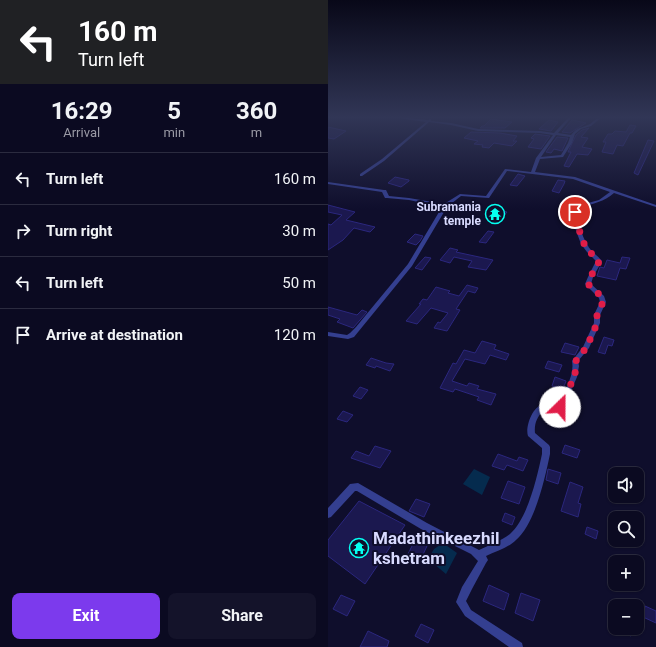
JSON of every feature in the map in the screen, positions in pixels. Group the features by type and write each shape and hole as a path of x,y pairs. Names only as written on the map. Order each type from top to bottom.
{"street":[{"path":"360,175 383,160 397,148"},
{"path":"533,173 538,158 545,148"},
{"path":"538,158 562,156 567,148"},
{"path":"328,334 348,337 352,336 398,279 411,266 445,206 460,195 487,197 506,170 574,178 656,206"},
{"path":"328,183 384,190 388,197 409,199 445,206"},
{"path":"480,555 512,538 520,530 534,497 546,454 546,446 531,434 529,428 538,411 542,408 556,410 560,407 576,372 577,365 575,362 586,348 593,333 597,323 597,315 603,302 602,297 588,284 589,277 598,266 599,261 593,253 584,246 578,225 573,217 579,207 587,203 600,202 612,192"},
{"path":"328,514 353,488 358,487 424,526 480,555 483,560 478,571 464,592 461,602 468,613 518,647"}],"water":[{"path":"474,469 490,477 482,495 463,484"},
{"path":"443,543 457,553 446,574 428,559 434,549"}],"building":[{"path":"549,148 563,148 562,151 554,149 551,153 546,152"},
{"path":"570,148 592,149 588,155 577,154 569,167 564,166 571,152 568,152"},
{"path":"604,148 616,148 613,154 602,152"},
{"path":"645,148 651,148 638,175 634,173"},
{"path":"518,174 525,176 517,186 510,185"},
{"path":"395,177 409,181 401,187 388,183"},
{"path":"558,180 565,181 559,193 552,191"},
{"path":"328,205 355,212 346,220 375,227 370,232 354,228 343,240 328,250 328,224 331,225 342,215 328,212"},
{"name":"Subramania temple","path":"491,209 507,212 502,218 486,215"},
{"path":"488,231 494,232 486,243 479,242"},
{"path":"415,234 423,236 416,245 407,242"},
{"path":"450,248 458,250 456,252 493,260 486,270 468,267 472,261 454,257 450,263 440,260"},
{"path":"425,257 431,258 422,270 415,268"},
{"path":"622,257 630,258 626,269 620,268 616,280 597,276 600,267 604,268 607,260 620,263"},
{"path":"467,285 478,288 475,293 468,291 456,309 460,310 447,331 434,328 448,313 431,308 417,324 406,321 421,304 419,304 423,299 427,300 436,287 450,291 448,293 459,296"},
{"path":"328,307 357,315 362,310 367,312 353,328 337,322 340,319 328,315"},
{"path":"604,337 614,340 612,346 608,345 605,354 598,352"},
{"path":"482,341 496,345 494,349 509,354 506,360 490,355 485,364 465,359 452,381 467,386 469,383 479,386 477,389 496,394 491,405 477,400 479,397 455,389 453,392 440,388 453,363 456,364 464,350 475,353"},
{"path":"565,343 579,347 575,355 561,352"},
{"path":"371,358 394,364 390,371 376,366 375,368 366,365"},
{"path":"548,361 562,365 559,372 545,368"},
{"path":"555,377 566,381 563,389 552,386"},
{"path":"360,387 368,390 361,399 353,396"},
{"path":"343,411 353,415 347,422 337,419"},
{"path":"565,445 580,450 577,458 562,453"},
{"path":"375,446 391,451 380,468 351,458 356,451 369,456"},
{"path":"498,454 517,461 519,457 528,460 523,471 507,465 504,470 492,466"},
{"path":"548,469 561,473 558,484 546,480"},
{"path":"508,481 525,487 519,504 501,498"},
{"path":"570,482 583,487 578,503 581,504 578,517 561,511"},
{"path":"416,499 430,504 424,517 409,511"},
{"name":"Madathinkeezhil kshetram","path":"359,501 405,525 365,584 328,556 328,540"},
{"path":"505,513 515,517 512,525 502,521"},
{"path":"587,527 598,531 596,539 585,534"},
{"path":"415,540 427,546 420,561 407,556"},
{"path":"489,585 509,594 504,610 483,601"},
{"path":"521,593 540,600 533,621 515,613"},
{"path":"341,595 355,601 347,616 333,609"},
{"path":"645,606 656,611 656,623 644,617"},
{"path":"421,624 434,630 428,643 415,636"},
{"path":"368,631 389,641 387,647 360,647"}],"place":[{"name":"Subramania temple","path":"495,214"},
{"name":"Madathinkeezhil kshetram","path":"359,548"}],"route":[{"path":"560,407 576,372 577,365 575,362 586,348 597,323 597,315 603,302 602,297 591,289 588,284 589,277 598,266 599,261 593,253 584,246 578,225 573,217 575,212"}]}
